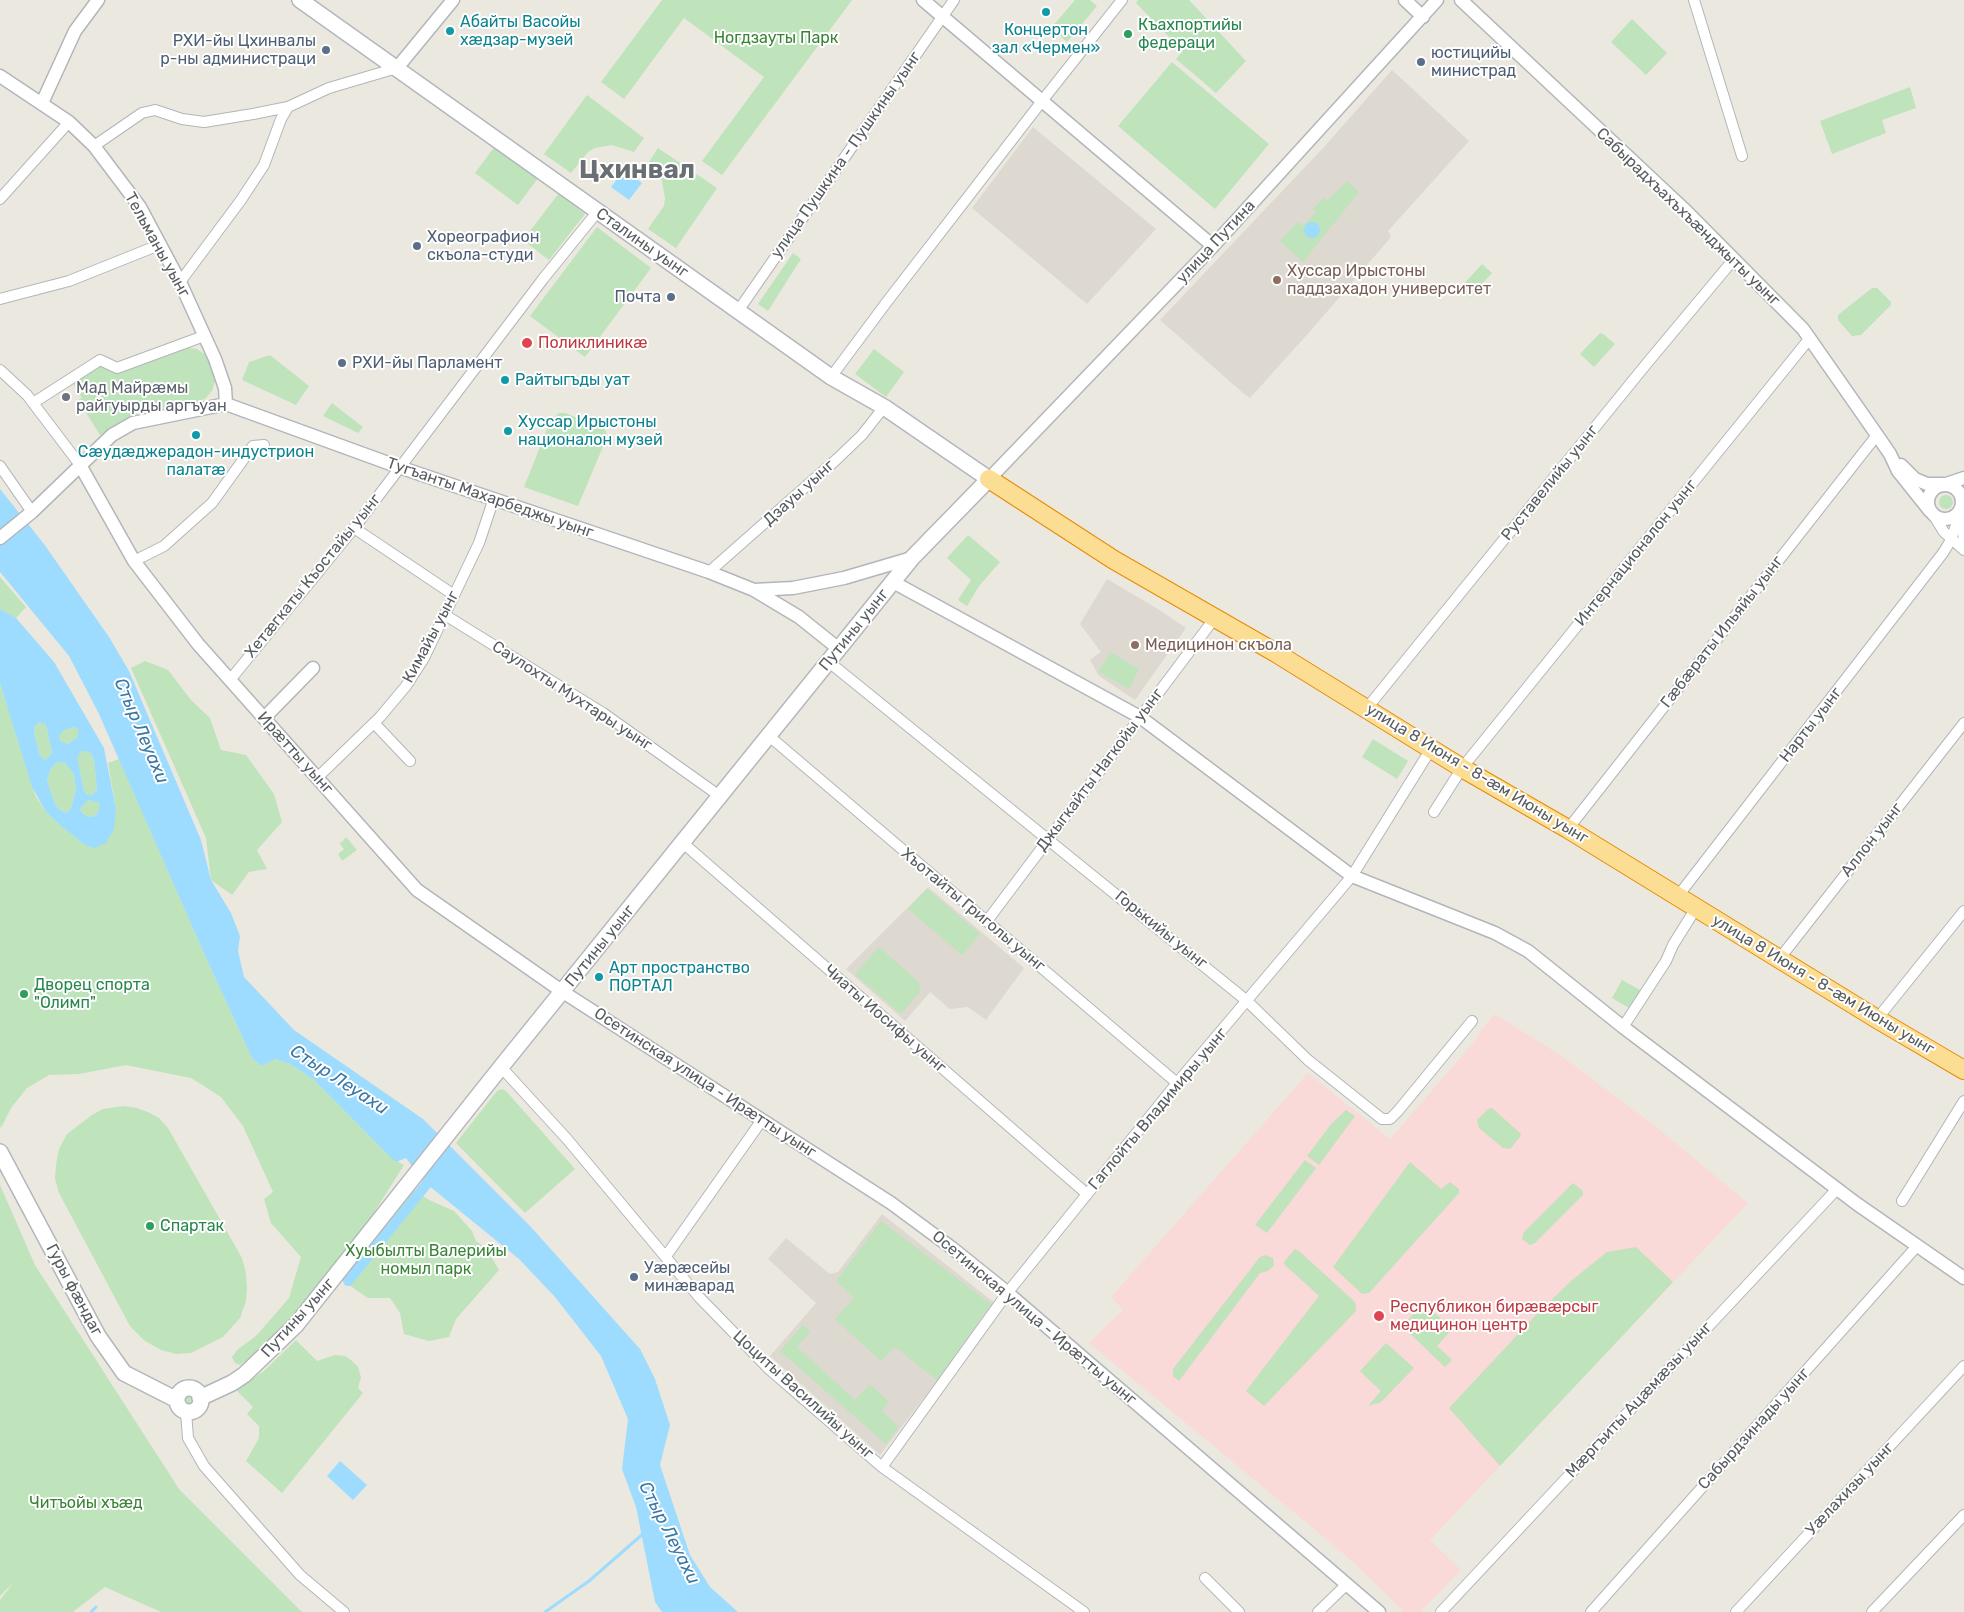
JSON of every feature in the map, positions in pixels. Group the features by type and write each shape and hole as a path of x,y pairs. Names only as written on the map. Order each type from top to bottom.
{"highway":[{"name":"улица 8 Июня - 8-ӕм Июны уынг","path":"989,479 1100,551 1214,619 1276,653 1462,768 1568,829 1780,958 1876,1019 1964,1070"}],"main road":[{"name":"Сталины уынг","path":"300,0 831,377 884,408 989,479"},
{"name":"Путины уынг","path":"200,1398 232,1383 244,1375 296,1325 501,1067 721,797 912,558 989,479"},
{"name":"Гуры фӕндаг","path":"0,1152 98,1336 119,1366 124,1373 181,1406"},
{"path":"186,1388 196,1390 200,1398 198,1408 181,1406 179,1392 186,1388"}],"street":[{"path":"42,103 75,31 98,0"},
{"path":"94,146 142,113 155,110 182,119 204,122 288,107 329,88 397,68 453,0"},
{"path":"923,0 1213,246"},
{"name":"улица Пушкина - Пушкины уынг","path":"738,311 954,0"},
{"path":"831,377 886,302 1122,0"},
{"path":"1405,0 1423,17"},
{"name":"улица Путина","path":"989,479 1213,246 1438,0"},
{"name":"Сабырадхъахъхъæнджыты уынг","path":"1461,0 1734,259 1810,338 1890,454 1898,471 1932,513"},
{"path":"1694,0 1742,156"},
{"name":"Тельманы уынг","path":"0,76 69,122 94,146 140,207 180,282 215,359 224,388 226,404"},
{"path":"180,282 242,200 264,165 288,107"},
{"path":"0,199 69,122"},
{"name":"Хетæгкаты Къостайы уынг","path":"230,680 354,528 543,279 598,211"},
{"path":"0,299 68,281 159,245"},
{"name":"Руставелийы уынг","path":"1367,708 1734,259"},
{"path":"33,403 100,360 117,368 204,336"},
{"name":"Интернационалон уынг","path":"1434,812 1462,768 1810,338"},
{"path":"0,370 33,403 80,465"},
{"path":"0,538 32,512 112,435 133,423 226,404"},
{"name":"Тугъанты Махарбеджы уынг","path":"226,404 399,467 709,572 754,590 799,617 839,649"},
{"name":"Дзауы уынг","path":"709,572 838,459 862,435 884,408"},
{"name":"Гæбæраты Ильяйы уынг","path":"1568,829 1877,435"},
{"path":"134,561 164,546 212,502 253,446 264,445"},
{"name":"Сабырадхъахъхъæнджыты уынг","path":"1890,454 1915,479 1927,484 1946,484"},
{"name":"Ирæтты уынг","path":"80,465 134,561 198,644 417,890 563,992"},
{"path":"0,466 32,512"},
{"path":"1964,478 1934,489 1929,494 1928,506 1948,536 1964,550"},
{"path":"1946,484 1953,486 1961,495 1964,543"},
{"name":"Кимайы уынг","path":"317,778 374,723 406,686 424,658 478,543 494,498"},
{"path":"1932,513 1940,518 1951,518 1963,508"},
{"path":"1948,536 1963,508"},
{"path":"354,528 454,595"},
{"name":"Нарты уынг","path":"1678,896 1943,553 1948,536"},
{"name":"Тугъанты Махарбеджы уынг","path":"754,590 793,588 844,578 912,558"},
{"path":"893,582 1140,716 1352,876 1503,937 1528,951 1623,1027 1837,1189 1964,1278"},
{"name":"Саулохты Мухтары уынг","path":"445,615 603,712 721,797"},
{"name":"Джыгкайты Нагкойы уынг","path":"987,922 1214,619"},
{"name":"Горькийы уынг","path":"829,662 1049,838 1247,1002 1308,1060 1382,1119 1390,1119 1398,1111 1472,1021"},
{"path":"264,718 313,668"},
{"path":"374,723 410,761"},
{"name":"Аллон уынг","path":"1780,958 1964,723"},
{"name":"Хъотайты Григолы уынг","path":"769,736 1177,1083"},
{"name":"Гаглойты Владимиры уынг","path":"882,1468 1008,1292 1177,1083 1352,876 1431,749"},
{"name":"Чиаты Иосифы уынг","path":"683,843 1087,1194"},
{"path":"1623,1027 1666,961 1673,945 1696,908"},
{"path":"1876,1019 1964,911"},
{"name":"Осетинская улица - Ирæтты уынг","path":"563,992 891,1203 982,1270 1379,1612"},
{"name":"Цоциты Василийы уынг","path":"501,1067 568,1139 699,1296 770,1369 882,1468 1084,1612"},
{"path":"1902,1201 1964,1101"},
{"path":"666,1256 762,1120"},
{"name":"Мӕргъиты Ацӕмӕзы уынг","path":"1441,1612 1837,1189"},
{"name":"Сабырдзинады уынг","path":"1591,1612 1917,1246"},
{"name":"Уӕлахизы уынг","path":"1736,1612 1964,1366"},
{"path":"181,1406 188,1438 204,1466 300,1575 344,1612"},
{"path":"1872,1612 1964,1515"},
{"path":"1205,1578 1239,1612"},
{"path":"1318,1612 1347,1584"}],"shaded area":[{"name":"Хуссар Ирыстоны паддзахадон университет","path":"1392,70 1469,141 1388,231 1391,237 1250,398 1160,320 1323,148"},
{"path":"1033,127 1156,229 1087,304 972,208"},
{"name":"Медицинон скъола","path":"1107,579 1186,628 1135,700 1099,676 1090,660 1101,652 1080,624"},
{"path":"928,887 1024,968 986,1020 968,1007 950,1009 930,992 905,1021 846,969"},
{"name":"Республикон бирæвæрсыг медицинон центр","path":"1495,1014 1560,1055 1660,1130 1748,1203 1430,1540 1461,1570 1420,1612 1404,1612 1353,1562 1089,1343 1123,1310 1111,1297 1308,1073 1390,1139 1474,1042"},
{"path":"882,1214 996,1304 880,1455 770,1356 816,1303 768,1259 786,1238 830,1274 838,1272"}],"green space":[{"name":"Ногдзауты Парк","path":"662,0 852,0 722,175 702,161 764,77 684,18 624,99 601,82"},
{"path":"1075,0 1090,0 1097,6 1067,42 1051,28"},
{"path":"1138,0 1189,0 1246,61 1216,93 1176,59 1183,51 1136,3"},
{"path":"1632,19 1667,53 1646,75 1611,42"},
{"path":"1172,62 1269,144 1215,209 1118,126"},
{"path":"1910,87 1916,108 1882,120 1886,133 1832,154 1820,121"},
{"path":"587,95 644,138 634,152 612,145 595,148 588,152 571,173 544,154"},
{"path":"495,146 538,178 518,205 475,173"},
{"path":"658,148 717,188 676,248 648,229 664,206 665,198 662,181 649,162"},
{"path":"1347,181 1359,192 1303,262 1280,241 1298,222 1303,226 1316,212 1313,209 1323,198 1327,201"},
{"path":"559,193 585,214 549,260 523,240"},
{"path":"597,227 651,268 585,357 530,316"},
{"path":"793,253 801,259 768,311 758,304"},
{"path":"1482,264 1492,273 1470,297 1460,288"},
{"path":"1872,288 1877,288 1891,302 1891,305 1861,335 1852,336 1838,320 1838,315"},
{"path":"1600,333 1615,344 1594,367 1580,354"},
{"path":"185,347 197,349 206,355 214,368 215,381 212,391 205,399 149,416 142,410 100,435 78,400 82,398 71,381 100,362 118,373"},
{"path":"874,349 904,372 886,397 855,374"},
{"path":"270,355 309,386 296,405 242,380 249,362"},
{"path":"332,403 363,427 358,433 323,416"},
{"path":"559,413 565,413 604,428 606,432 607,437 578,506 524,487 550,422"},
{"path":"1943,495 1949,495 1953,502 1949,509 1943,509 1939,505 1939,499"},
{"path":"968,535 1000,562 979,586 967,606 958,600 971,580 947,558"},
{"path":"0,577 26,607 16,618 0,609"},
{"path":"1110,652 1139,669 1129,689 1099,672"},
{"path":"145,661 168,670 191,700 210,718 221,750 246,755 274,794 282,822 257,850 267,869 249,872 232,895 211,880 206,838 131,668"},
{"path":"0,683 35,795 46,812 85,845 116,809 108,763 119,759 252,1058 261,1066 276,1059 290,1064 313,1079 390,1157 404,1165 370,1219 287,1324 264,1347 240,1365 235,1363 232,1357 237,1350 256,1336 289,1298 301,1257 271,1223 264,1199 273,1192 243,1126 221,1097 191,1078 126,1065 79,1074 49,1075 27,1088 11,1108 1,1128"},
{"path":"39,722 46,725 52,753 45,761 39,753 35,737 34,727"},
{"path":"74,727 79,730 78,738 66,744 60,741 58,735 64,730"},
{"path":"1373,739 1408,761 1397,779 1362,757"},
{"path":"82,751 87,751 91,754 94,760 97,790 92,795 87,795 84,791 76,757"},
{"path":"64,762 74,774 76,790 71,808 66,813 55,804 47,781 50,770 56,763"},
{"path":"89,800 100,803 98,812 93,817 86,816 80,810"},
{"path":"346,837 357,850 342,861 338,854 344,849 339,843"},
{"path":"927,889 980,934 962,955 908,909"},
{"path":"879,947 919,982 920,992 901,1014 855,974"},
{"path":"1622,980 1642,991 1633,1006 1629,1008 1612,998"},
{"path":"502,1089 506,1091 575,1169 525,1213 456,1143 497,1091"},
{"name":"Спартак","path":"123,1106 137,1108 150,1113 159,1118 168,1128 242,1258 246,1273 247,1289 246,1301 240,1318 223,1337 191,1353 176,1354 161,1350 145,1341 130,1326 59,1193 55,1179 59,1149 67,1134 103,1109"},
{"path":"1492,1108 1521,1134 1510,1149 1503,1148 1479,1128 1477,1120 1488,1109"},
{"path":"1346,1110 1355,1116 1319,1165 1307,1156 1332,1123"},
{"path":"1305,1160 1316,1168 1267,1233 1255,1225"},
{"path":"1410,1162 1441,1189 1450,1182 1459,1189 1459,1193 1369,1293 1362,1294 1333,1267"},
{"path":"1573,1183 1583,1191 1583,1195 1535,1243 1530,1245 1522,1239 1523,1233"},
{"name":"Читъойы хъæд","path":"0,1185 35,1265 179,1489 302,1612 161,1612 105,1587 73,1612 0,1612 0,1600 14,1582 0,1596"},
{"name":"Хуыбылты Валерийы номыл парк","path":"414,1190 429,1200 454,1211 472,1231 476,1241 486,1248 499,1270 456,1319 449,1337 429,1341 404,1334 400,1313 390,1298 368,1298 342,1280"},
{"path":"881,1221 991,1304 937,1380 895,1347 881,1361 835,1319 854,1298 836,1281"},
{"path":"1636,1247 1673,1282 1500,1466 1449,1408 1537,1314 1571,1281 1607,1252"},
{"path":"1295,1249 1355,1302 1356,1311 1264,1406 1246,1391 1319,1296 1284,1264"},
{"path":"1265,1255 1273,1258 1274,1265 1268,1271 1260,1273 1179,1381 1173,1376 1173,1369 1260,1257"},
{"path":"1424,1303 1452,1329 1437,1346 1452,1360 1445,1367 1402,1326"},
{"path":"803,1325 810,1332 797,1347 855,1400 870,1384 889,1402 882,1411 899,1427 886,1444 780,1351"},
{"path":"296,1340 317,1361 335,1355 345,1356 351,1360 358,1367 361,1377 358,1388 363,1393 282,1493 246,1461 259,1438 259,1426 247,1414 253,1407 236,1390 264,1371"},
{"path":"1386,1343 1414,1368 1381,1402 1368,1406 1381,1391 1360,1371"},
{"path":"186,1392 192,1392 197,1397 195,1406 186,1408 181,1403 181,1397"}],"water":[{"path":"624,170 642,183 629,200 611,187"},
{"path":"1312,222 1318,224 1320,230 1318,236 1312,238 1306,236 1304,230 1306,224"},
{"name":"Стыр Леуахи","path":"0,489 44,544 109,637 129,671 201,840 211,880 231,913 240,936 238,951 244,977 294,1030 423,1119 531,1227 640,1349 655,1379 670,1425 660,1465 690,1555 710,1587 738,1612 662,1612 655,1602 636,1507 622,1469 628,1419 601,1356 555,1297 519,1259 423,1181 406,1158 396,1162 390,1157 313,1079 290,1064 276,1059 261,1066 252,1058 99,714 69,656 0,572"},
{"path":"0,609 16,618 54,662 104,748 116,809 114,829 106,843 94,848 85,845 46,812 32,787 0,683","holes":["39,722 46,725 52,753 45,761 39,753 34,727","74,727 79,730 77,738 67,744 60,741 59,735 64,730","82,751 87,751 94,760 97,790 92,795 87,795 84,791 77,757","64,762 74,774 76,790 71,808 66,813 55,804 47,781 50,770 56,763","89,800 100,803 98,812 93,817 86,816 80,810"]},
{"path":"340,1461 367,1485 353,1500 327,1476"}],"waterway":[{"path":"348,1281 434,1175"},
{"path":"545,1612 589,1581 644,1533"},
{"path":"91,1612 96,1607"}],"place":[{"name":"Концертон зал «Чермен»","path":"1046,12"},
{"name":"Абайты Васойы хæдзар-музей","path":"450,31"},
{"name":"Къахпортийы федераци","path":"1128,34"},
{"name":"РХИ-йы Цхинвалы р-ны администраци","path":"326,50"},
{"name":"юстицийы министрад","path":"1421,62"},
{"name":"Хореографион скъола-студи","path":"417,246"},
{"name":"Хуссар Ирыстоны паддзахадон университет","path":"1277,280"},
{"name":"Почта","path":"671,297"},
{"name":"Поликлиникæ","path":"527,343"},
{"name":"РХИ-йы Парламент","path":"342,363"},
{"name":"Райтыгъды уат","path":"505,380"},
{"name":"Мад Майрæмы райгуырды аргъуан","path":"66,397"},
{"name":"Хуссар Ирыстоны националон музей","path":"508,431"},
{"name":"Сæудæджерадон-индустрион палатæ","path":"196,435"},
{"name":"Медицинон скъола","path":"1135,645"},
{"name":"Арт пространство ПОРТАЛ","path":"599,977"},
{"name":"Дворец спорта \"Олимп\"","path":"24,994"},
{"name":"Спартак","path":"150,1226"},
{"name":"Уæрæсейы минæварад","path":"634,1277"},
{"name":"Республикон бирæвæрсыг медицинон центр","path":"1379,1316"}],"district":[{"name":"Цхинвал","path":"637,170"}]}
